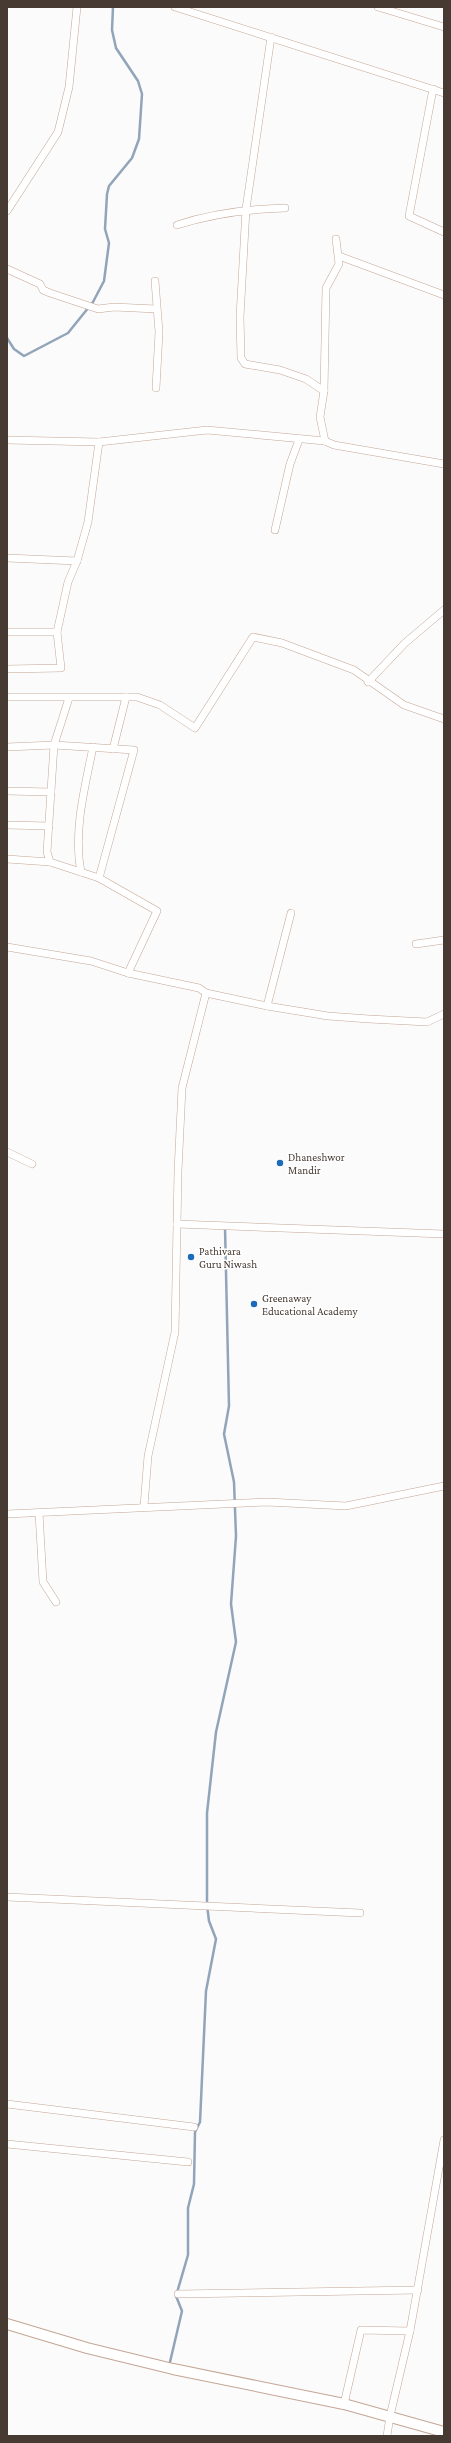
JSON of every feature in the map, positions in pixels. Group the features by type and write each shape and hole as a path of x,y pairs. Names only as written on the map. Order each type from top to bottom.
{"street":[{"path":"7,211 58,132 69,87 77,7"},
{"path":"175,7 444,92"},
{"path":"378,7 444,27"},
{"path":"271,37 246,209 240,317 241,358 245,364 264,368 274,368 306,379 324,391"},
{"path":"433,89 409,216 444,232"},
{"path":"177,225 208,215 246,209 285,208"},
{"path":"325,441 320,417 324,391 326,288 339,264 336,239"},
{"path":"339,256 444,295"},
{"path":"7,269 40,284 43,290 98,309 114,307 156,309"},
{"path":"155,281 159,332 156,388"},
{"path":"7,440 99,442 207,430 299,440 325,441 334,445 444,464"},
{"path":"275,530 290,464 299,440"},
{"path":"7,669 61,668 57,632 68,582 77,561 88,522 99,442"},
{"path":"7,558 77,561"},
{"path":"368,682 405,643 444,610"},
{"path":"7,632 57,632"},
{"path":"7,698 137,697 160,705 195,728 253,637 282,643 354,670 368,682 404,705 444,720"},
{"path":"113,749 126,697"},
{"path":"50,862 47,852 54,745 69,698"},
{"path":"7,747 54,745 134,750 99,878"},
{"path":"81,872 78,854 80,826 93,747"},
{"path":"7,791 51,792"},
{"path":"7,825 49,826"},
{"path":"7,859 50,862 99,878 157,911 128,973"},
{"path":"267,1006 291,912"},
{"path":"416,944 444,940"},
{"path":"7,947 91,961 128,973 199,988 206,993 267,1006 328,1016 427,1022 444,1014"},
{"path":"144,1506 148,1456 175,1332 182,1088 206,993"},
{"path":"7,1152 32,1164"},
{"path":"177,1224 444,1234"},
{"path":"7,1514 39,1514 144,1506 266,1502 346,1506 444,1486"},
{"path":"39,1514 43,1582 56,1602"},
{"path":"7,1897 360,1913"},
{"path":"7,2104 194,2127"},
{"path":"387,2436 390,2416 418,2290 444,2140"},
{"path":"7,2144 188,2162"},
{"path":"178,2294 418,2290"},
{"path":"7,2324 87,2348 166,2367 344,2404 444,2432"},
{"path":"344,2404 361,2330 410,2331"}],"waterway":[{"path":"7,338 14,349 24,356 68,333 93,302 104,281 109,243 105,229 107,194 109,186 132,158 139,139 142,94 138,81 116,48 112,30 113,7"},
{"path":"170,2362 182,2311 176,2296 188,2255 188,2208 194,2184 195,2132 200,2122 206,1991 216,1939 209,1921 207,1905 207,1813 216,1732 236,1642 231,1604 236,1536 234,1482 224,1434 229,1406 225,1227"}],"place":[{"name":"Dhaneshwor Mandir","path":"280,1163"},
{"name":"Pathivara Guru Niwash","path":"191,1257"},
{"name":"Greenaway Educational Academy","path":"254,1304"}]}
